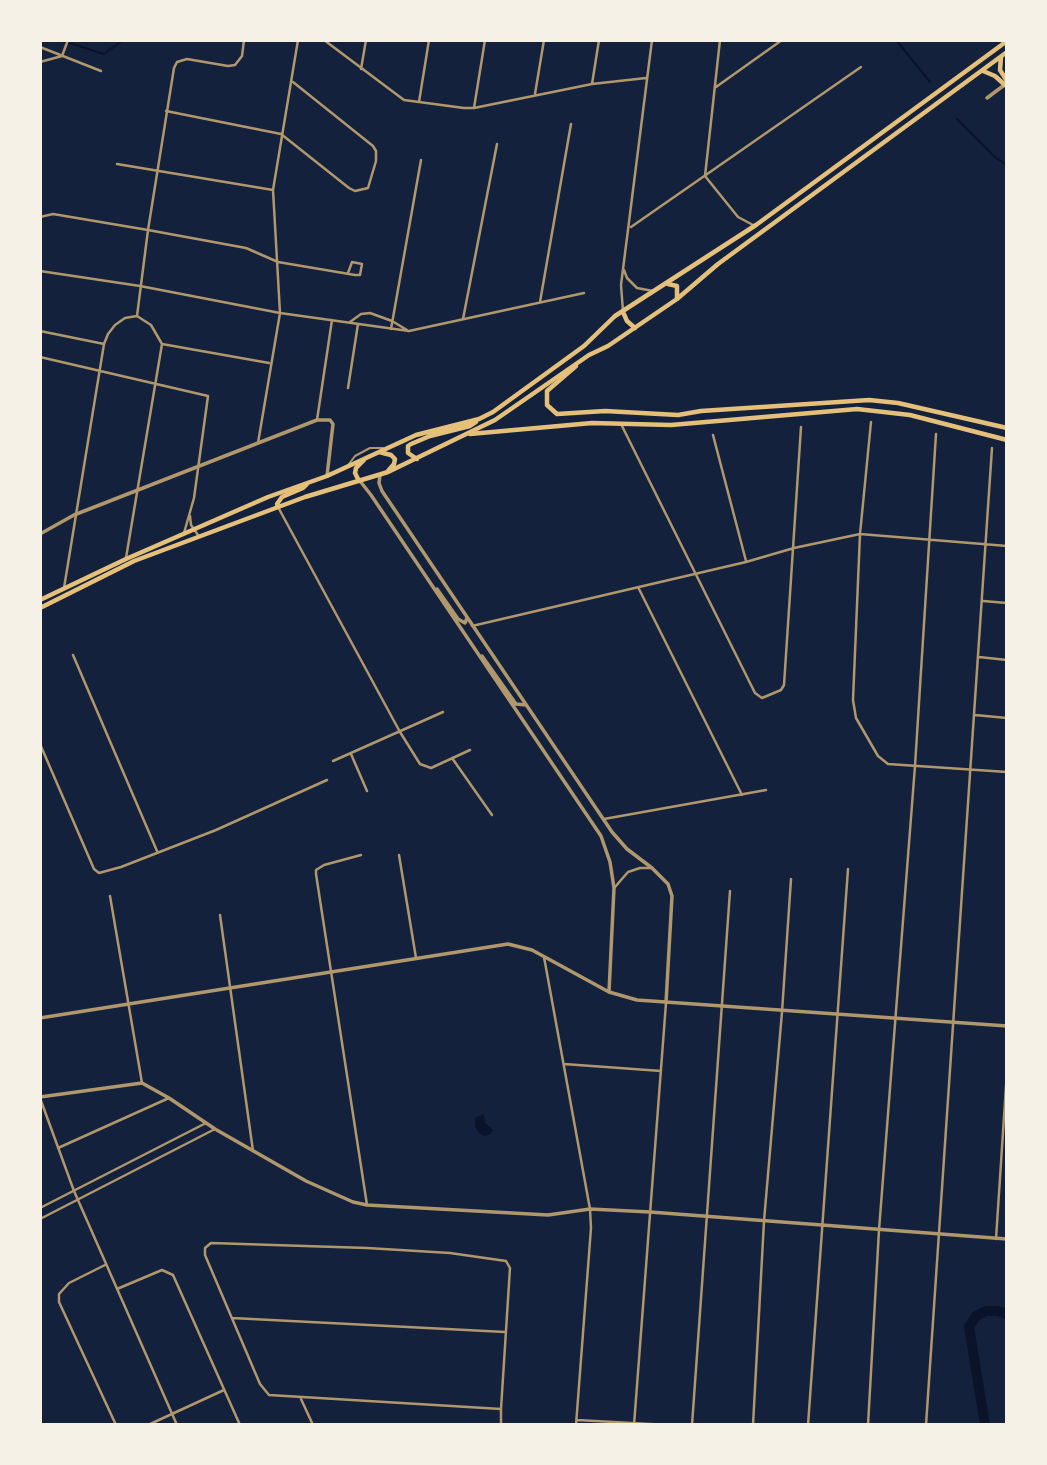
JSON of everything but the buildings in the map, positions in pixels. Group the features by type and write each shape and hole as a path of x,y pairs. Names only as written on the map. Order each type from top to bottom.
{"main road":[{"path":"418,459 408,453 408,446 430,436 470,426 492,412 571,356 623,312 688,267 757,225 1007,41"},
{"path":"1007,52 718,264 677,299 608,346 589,355 547,391 547,405 556,414 605,411 678,415 862,400 898,403 1007,428"},
{"path":"1000,57 1000,70 1006,83"},
{"path":"982,71 1006,83"},
{"path":"666,284 677,286 677,299"},
{"path":"623,312 627,321 635,328"},
{"path":"40,607 134,561 278,507 380,475 418,459 495,420 577,365"},
{"path":"470,433 592,423 671,425 873,410 910,415 1007,440"},
{"path":"40,600 126,559 268,497 327,476 416,435 479,419"},
{"path":"379,452 391,455 396,460 388,472"},
{"path":"360,481 355,473 356,468 366,458"},
{"path":"278,507 276,504 282,498 307,484"},
{"path":"40,607 62,594 64,588"}],"street":[{"path":"62,56 68,40"},
{"path":"137,316 174,68 177,62 187,59 228,66 239,62 244,40"},
{"path":"258,443 280,313 273,190 298,40"},
{"path":"324,40 404,100 419,102 474,108 592,84 646,78"},
{"path":"361,69 366,40"},
{"path":"419,102 429,40"},
{"path":"474,108 485,40"},
{"path":"535,94 544,40"},
{"path":"592,84 599,40"},
{"path":"623,312 621,303 624,268 652,40"},
{"path":"720,40 705,176 738,217 757,225"},
{"path":"714,88 782,40"},
{"path":"40,47 101,71"},
{"path":"40,62 62,56"},
{"path":"631,227 861,67"},
{"path":"166,111 281,134 349,188 355,191 368,188 376,161 376,151 365,138 292,81"},
{"path":"987,98 1006,83"},
{"path":"540,302 571,124"},
{"path":"463,319 497,145"},
{"path":"391,329 421,160"},
{"path":"117,164 273,190"},
{"path":"40,218 53,214 148,230 246,248 278,262 360,275 362,264 352,262 348,273"},
{"path":"624,268 627,278 637,288 656,291"},
{"path":"40,271 140,286 280,313 409,331 584,293"},
{"path":"350,323 366,313 392,321 409,331"},
{"path":"64,588 104,344 115,325 125,318 137,316 151,325 162,344 126,559"},
{"path":"317,420 332,320"},
{"path":"348,388 358,324"},
{"path":"40,331 104,344"},
{"path":"162,344 270,363"},
{"path":"40,357 208,396 190,516 184,534"},
{"path":"40,534 74,515 136,489 317,420 330,420 332,424 327,476"},
{"path":"871,422 860,534 853,710 878,756 888,764 1007,772"},
{"path":"621,424 755,693 766,698 781,690 784,685 801,427"},
{"path":"868,1425 879,1230 915,766 936,433"},
{"path":"713,435 746,562"},
{"path":"40,442 40,462"},
{"path":"926,1425 992,448"},
{"path":"380,475 382,491 603,819 620,842 668,884 672,896 662,1071 634,1424"},
{"path":"360,481 601,836 610,862 614,888 609,992"},
{"path":"278,507 400,732 423,767 431,768 470,750"},
{"path":"190,516 200,537"},
{"path":"472,626 860,534 1007,546"},
{"path":"433,585 458,619 465,623 467,618"},
{"path":"639,588 743,795"},
{"path":"983,601 1007,603"},
{"path":"478,652 485,658 516,704 526,705"},
{"path":"73,654 158,852"},
{"path":"979,657 1007,660"},
{"path":"333,761 443,712"},
{"path":"975,715 1007,718"},
{"path":"533,734 540,737 543,731"},
{"path":"40,744 94,869 103,873 216,830 327,780"},
{"path":"547,754 549,746 557,750"},
{"path":"351,754 367,791"},
{"path":"452,758 492,815"},
{"path":"603,819 766,790"},
{"path":"361,855 324,865 316,870 367,1205"},
{"path":"399,855 416,958"},
{"path":"614,888 628,872 652,868"},
{"path":"808,1425 848,869"},
{"path":"752,1425 764,1221 791,879"},
{"path":"692,1425 730,891"},
{"path":"110,896 142,1083"},
{"path":"220,915 253,1151"},
{"path":"40,1018 508,944 544,955 609,992 637,1000 1007,1026"},
{"path":"544,955 590,1209 591,1228 577,1422 668,1425"},
{"path":"564,1064 662,1071"},
{"path":"996,1238 1007,1072"},
{"path":"177,1425 77,1200 40,1097 142,1083 215,1129 334,1195 367,1205 548,1216 590,1209 650,1212 1007,1240"},
{"path":"58,1148 169,1098"},
{"path":"40,1208 206,1123"},
{"path":"40,1219 215,1129"},
{"path":"501,1409 269,1395 260,1384 205,1255 207,1244 450,1253 502,1260 509,1264 501,1425"},
{"path":"105,1265 69,1283 59,1294 59,1302 116,1425"},
{"path":"117,1289 162,1270 173,1275 240,1425"},
{"path":"232,1318 505,1332"},
{"path":"148,1425 224,1390"},
{"path":"301,1398 313,1425"}],"lane":[{"path":"348,466 355,456 370,448 388,448"}],"water":[{"path":"484,1114 485,1123 493,1130 485,1136 475,1127 475,1118"}],"waterway":[{"path":"60,40 104,54 123,40"},
{"path":"896,40 930,82"},
{"path":"957,119 996,158 1007,165"},
{"path":"985,1425 969,1327 976,1316 986,1311 1007,1314"}]}
